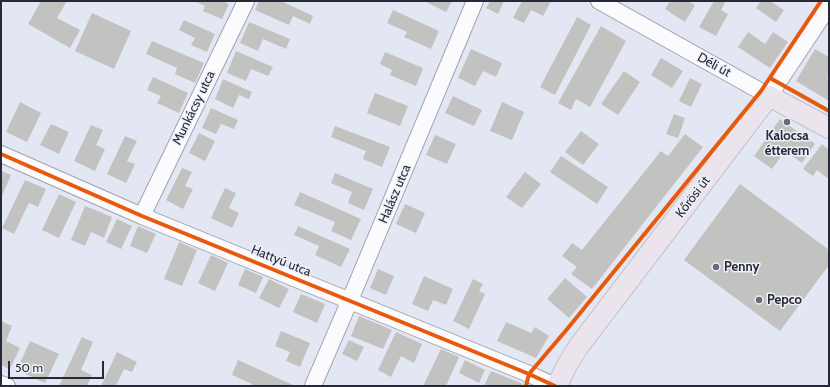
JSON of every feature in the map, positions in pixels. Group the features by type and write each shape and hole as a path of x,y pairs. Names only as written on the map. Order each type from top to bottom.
{"main road":[{"name":"Déli út","path":"769,96 829,128"},
{"name":"Kőrösi út","path":"556,386 579,346 769,96"}],"street":[{"name":"Munkácsy utca","path":"142,216 246,1"},
{"name":"Halász utca","path":"313,386 476,1"},
{"name":"Déli út","path":"599,1 769,96"},
{"name":"Kőrösi út","path":"769,96 829,6"},
{"name":"Hattyú utca","path":"1,154 142,216 350,300 556,386"},
{"path":"1,384 6,386"}],"building":[{"path":"41,1 67,1 57,18 80,30 70,48 28,24"},
{"path":"194,1 223,1 229,4 222,19 203,11 205,6"},
{"path":"259,1 281,1 313,16 310,24 293,16 289,25 255,10"},
{"path":"424,1 452,1 446,12"},
{"path":"490,1 504,1 498,14 486,8"},
{"path":"522,1 551,1 543,16 531,10 524,23 513,18"},
{"path":"670,1 688,1 695,5 685,22 665,9"},
{"path":"714,1 726,1 721,10 728,14 716,36 699,27"},
{"path":"761,1 770,1 784,10 776,22 756,8"},
{"path":"393,10 439,31 431,49 404,37 407,32 387,23"},
{"path":"92,13 131,31 114,69 75,51"},
{"path":"577,17 591,25 555,95 540,87"},
{"path":"184,20 215,34 207,52 191,45 195,38 179,30"},
{"path":"249,22 290,39 286,49 263,39 258,51 240,43"},
{"path":"601,26 626,41 590,107 576,99 571,110 558,103"},
{"path":"748,32 765,44 773,32 788,42 770,68 738,47"},
{"path":"152,41 204,63 195,83 175,74 177,68 146,54"},
{"path":"471,49 502,63 496,77 483,71 475,86 458,78"},
{"path":"815,49 829,57 829,76 827,80 829,81 829,101 796,81"},
{"path":"236,51 273,67 268,76 251,69 246,81 227,73"},
{"path":"385,52 423,68 416,86 390,75 392,70 380,64"},
{"path":"661,58 683,71 672,88 651,75"},
{"path":"624,71 640,82 618,115 601,104"},
{"path":"153,77 188,93 179,113 157,103 161,96 147,90"},
{"path":"690,78 702,84 691,107 679,101"},
{"path":"223,79 252,92 249,99 239,95 233,108 215,99"},
{"path":"375,93 408,106 400,126 367,113"},
{"path":"453,96 482,110 474,126 445,113"},
{"path":"20,102 41,113 27,142 6,132"},
{"path":"502,102 524,112 512,140 490,131"},
{"path":"211,108 238,120 234,129 221,124 216,134 202,128"},
{"path":"674,114 685,118 678,138 666,134"},
{"path":"780,119 815,144 802,163 785,151 772,169 754,156"},
{"path":"51,124 69,132 59,154 40,145"},
{"path":"91,125 103,130 96,145 105,149 95,171 74,161"},
{"path":"335,126 390,147 382,167 363,159 366,151 331,137"},
{"path":"581,131 599,144 583,165 565,152"},
{"path":"199,133 215,141 205,161 189,153"},
{"path":"685,134 703,147 592,289 571,274 577,267 562,256 572,243 582,250 661,151 668,156"},
{"path":"435,135 456,144 447,164 426,155"},
{"path":"125,136 137,141 127,161 135,164 126,183 107,174"},
{"path":"822,144 829,150 829,175 827,178 817,170 813,176 803,169"},
{"path":"561,156 608,187 597,204 550,172"},
{"path":"182,168 192,172 185,186 193,189 183,209 166,200"},
{"path":"1,171 11,175 1,198"},
{"path":"525,172 541,184 522,208 506,197"},
{"path":"335,173 373,189 364,210 348,203 352,192 331,183"},
{"path":"25,180 46,189 38,207 29,203 14,234 2,228"},
{"path":"740,184 829,250 829,265 780,331 684,260"},
{"path":"225,188 236,193 229,208 239,213 232,228 211,218"},
{"path":"300,192 361,219 351,240 331,231 335,222 294,205"},
{"path":"59,194 76,202 59,238 42,230"},
{"path":"405,204 425,213 416,233 396,224"},
{"path":"85,206 112,217 104,238 91,232 85,246 71,240"},
{"path":"117,219 132,226 121,249 106,242"},
{"path":"138,226 156,234 147,253 130,246"},
{"path":"298,226 350,249 341,267 315,255 319,246 294,235"},
{"path":"179,242 197,250 182,286 164,279"},
{"path":"211,255 228,263 215,291 198,283"},
{"path":"245,269 263,277 256,293 238,285"},
{"path":"378,269 394,276 386,295 370,288"},
{"path":"424,276 453,289 446,305 433,300 428,311 412,304"},
{"path":"565,278 587,297 569,318 547,299"},
{"path":"269,279 289,289 279,308 259,298"},
{"path":"473,279 483,284 479,291 485,294 469,329 453,321"},
{"path":"301,294 325,304 317,323 293,312"},
{"path":"359,316 392,330 383,349 351,336"},
{"path":"1,321 12,326 6,341 20,348 10,369 1,365"},
{"path":"506,322 531,333 535,327 549,336 536,358 497,341"},
{"path":"281,331 310,343 300,367 286,361 290,352 275,346"},
{"path":"396,332 422,344 414,363 401,356 391,377 378,370"},
{"path":"82,337 93,342 81,370 92,375 87,386 59,386"},
{"path":"349,340 364,347 357,361 342,354"},
{"path":"30,341 59,354 45,383 17,370"},
{"path":"441,349 459,357 446,386 423,386"},
{"path":"117,352 137,362 132,372 124,369 116,386 101,386"},
{"path":"238,360 293,385 250,386 252,384 232,375"},
{"path":"465,360 485,370 479,383 459,373"},
{"path":"491,371 523,384 522,386 484,386"}],"cycle path":[{"path":"526,386 529,374 761,91 821,1"},
{"path":"770,78 829,111"},
{"path":"1,154 142,216 529,374 555,386"}],"place":[{"name":"Kalocsa étterem","path":"787,122"},
{"name":"Penny","path":"716,267"},
{"name":"Pepco","path":"759,300"}]}
